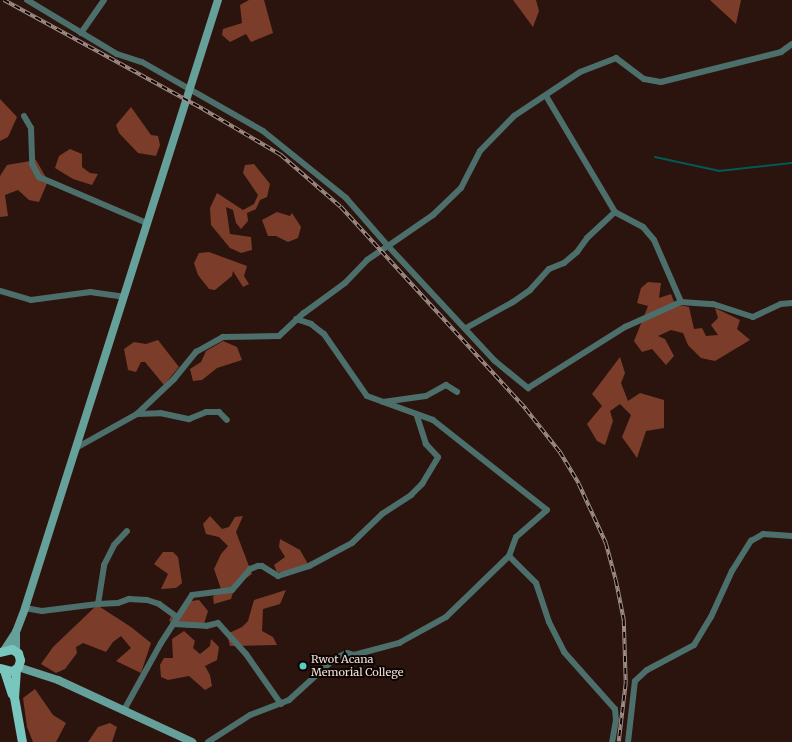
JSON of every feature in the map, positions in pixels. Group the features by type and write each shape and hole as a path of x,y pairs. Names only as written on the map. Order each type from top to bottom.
{"main road":[{"path":"1,651 18,661"},
{"path":"18,661 2,669 14,697 22,742"},
{"path":"14,697 18,661"}],"street":[{"path":"27,0 117,54 142,62 192,89 253,124 292,152 346,198 388,246 466,328 495,361 528,388 625,327 680,302 713,304 753,317 781,304 792,303"},
{"path":"81,33 104,0"},
{"path":"1,651 16,632 25,608 147,223 192,89 218,0"},
{"path":"76,448 137,414 174,379 190,357 218,339 226,336 276,337 296,319 338,289 367,260 447,202 465,183 480,151 519,112 546,96 580,72 612,58 623,61 644,79 661,82 781,52 792,44"},
{"path":"546,96 615,212 649,232 680,302"},
{"path":"24,116 31,128 32,164 39,177 147,223"},
{"path":"466,328 513,302 530,290 549,269 564,263 577,252 587,238 615,212"},
{"path":"0,291 31,300 90,292 124,297"},
{"path":"208,742 238,721 262,709 281,704 295,695 334,658 347,653 354,655 399,643 446,617 509,556 516,537 547,510 433,420 417,416 382,403 363,392 324,334 311,324 296,319"},
{"path":"382,403 426,396 446,385 457,392"},
{"path":"137,414 160,413 189,420 206,412 220,412 227,420"},
{"path":"124,710 177,617 192,595 232,590 254,567 262,566 278,576 327,557 352,543 382,514 411,495 422,484 438,457 426,444 417,416"},
{"path":"98,604 104,565 114,545 127,531"},
{"path":"628,742 632,689 635,681 647,670 694,645 711,617 732,572 751,541 763,534 792,536"},
{"path":"509,556 536,583 549,622 564,652 615,709 616,720 612,742"},
{"path":"25,608 42,612 98,604 118,603 129,599 147,600 159,604 177,617"},
{"path":"173,624 206,626 218,622 246,654 281,704"},
{"path":"16,632 18,661 192,742"}],"shaded area":[{"path":"249,0 264,0 273,33 251,42 246,34 230,42 222,35 223,29 242,23 240,5"},
{"path":"513,0 536,0 539,11 533,27"},
{"path":"710,0 741,0 736,24"},
{"path":"0,99 17,117 8,137 0,141"},
{"path":"131,107 151,135 158,136 160,145 156,156 138,153 119,133 116,125"},
{"path":"70,149 82,154 82,167 90,173 98,174 92,185 73,179 55,168 59,156"},
{"path":"36,160 48,181 39,202 29,200 18,190 5,195 8,216 0,217 0,176 7,165"},
{"path":"254,164 270,184 267,197 260,200 256,209 247,213 248,221 241,229 236,223 233,210 226,207 230,234 251,237 252,250 241,253 230,248 211,225 210,208 217,193 243,210 254,204 258,195 243,173 245,165"},
{"path":"277,212 290,216 292,213 301,227 298,238 288,242 276,236 268,236 262,220"},
{"path":"209,252 247,266 244,276 249,284 243,287 233,271 232,276 215,290 209,289 198,275 194,263 199,253"},
{"path":"648,282 661,283 659,298 671,294 675,304 689,307 694,329 702,328 706,336 718,335 711,325 718,318 715,308 740,320 737,329 750,340 715,361 701,358 688,345 683,333 671,330 658,336 665,339 674,356 666,365 652,349 642,352 634,341 648,306 637,303 641,288"},
{"path":"158,340 179,367 164,385 145,362 141,362 136,372 128,370 124,349 134,342 146,344"},
{"path":"223,341 237,347 242,360 217,368 202,380 193,381 190,369 201,362 206,351"},
{"path":"620,357 625,373 621,383 628,401 640,393 664,400 664,428 646,431 637,458 622,437 631,415 620,404 610,411 613,421 605,445 597,441 587,424 602,406 592,394"},
{"path":"210,516 222,529 229,527 235,517 243,516 236,532 252,574 235,586 231,599 214,604 213,597 221,589 214,569 221,554 228,546 219,537 206,534 203,524"},
{"path":"280,539 300,550 308,564 288,572 277,572 274,565 285,557 279,547"},
{"path":"163,552 173,552 178,557 182,583 176,588 161,589 168,574 154,564"},
{"path":"286,590 280,604 263,609 262,631 273,637 277,645 230,646 227,634 242,627 248,621 254,600"},
{"path":"199,600 208,611 203,627 169,621 172,613 183,613 191,601"},
{"path":"97,605 131,627 151,643 141,673 116,661 131,648 121,636 113,642 106,652 83,643 76,647 77,653 65,669 56,673 41,664 53,647"},
{"path":"184,631 195,641 193,648 200,654 210,646 211,639 219,647 217,660 205,666 210,675 212,686 205,690 189,676 168,680 161,677 160,665 164,658 173,658 172,639"},
{"path":"35,689 53,715 66,723 56,742 33,742 27,727 23,698"},
{"path":"110,723 117,727 112,742 88,742 98,727"}],"waterway":[{"path":"655,157 719,171 792,163"}],"railway":[{"path":"4,0 203,109 281,155 341,207 526,409 560,452 579,484 606,543 616,580 624,620 626,683 619,742"}],"place":[{"name":"Rwot Acana Memorial College","path":"303,666"}]}
